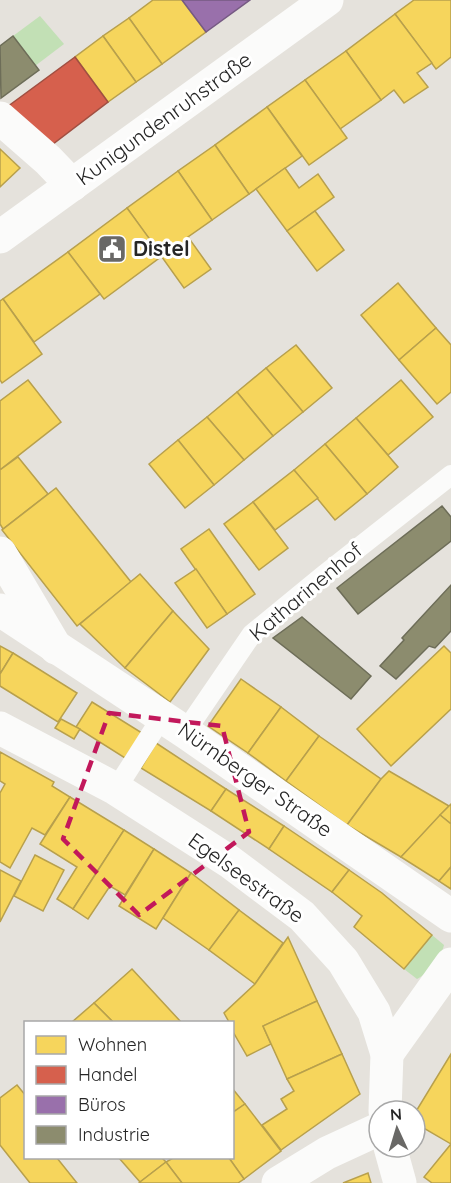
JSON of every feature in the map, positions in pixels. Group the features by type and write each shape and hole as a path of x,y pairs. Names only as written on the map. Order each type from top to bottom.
{"street":[{"name":"Kunigundenruhstraße","path":"0,237 327,0"},
{"path":"0,118 48,160 72,185"},
{"name":"Nürnberger Straße","path":"0,553 56,648"},
{"name":"Nürnberger Straße","path":"0,610 174,724 451,916"},
{"name":"Egelseestraße","path":"0,728 116,789 230,862 302,916 343,961 374,1012 387,1054 385,1099"},
{"path":"387,1054 451,964"},
{"path":"278,1183 327,1153 367,1135"},
{"path":"393,1159 400,1183"}],"lane":[{"name":"Katharinenhof","path":"116,789 252,634 451,475"}],"highlighted area":[{"path":"109,713 222,726 249,832 139,915 63,839"}],"green space":[{"path":"40,16 64,44 35,66 13,36"},
{"path":"432,935 444,945 430,969 417,979 404,969"}],"building: Wohnen":[{"path":"153,0 182,0 206,32 162,64 129,18"},
{"path":"414,0 451,0 451,57 436,69 395,14"},
{"path":"395,14 432,63 417,73 428,87 404,103 394,90 381,100 346,51"},
{"path":"129,18 162,64 136,82 103,36"},
{"path":"103,36 136,82 108,102 75,57"},
{"path":"346,51 381,100 340,129 305,80"},
{"path":"305,80 347,138 309,165 267,107"},
{"path":"267,107 302,156 249,194 215,145"},
{"path":"215,145 249,194 212,220 178,171"},
{"path":"0,149 20,168 0,187"},
{"path":"285,168 299,188 318,174 334,197 287,231 256,189"},
{"path":"178,171 212,220 188,237 211,269 184,288 127,208"},
{"path":"127,208 162,256 104,299 68,252"},
{"path":"315,211 344,250 317,271 287,231"},
{"path":"68,252 100,294 34,342 3,299"},
{"path":"398,283 436,328 399,360 361,315"},
{"path":"3,299 42,354 2,383 0,380 0,301"},
{"path":"436,328 451,345 451,392 437,404 399,360"},
{"path":"296,345 332,388 303,412 266,368"},
{"path":"266,368 303,412 273,436 237,392"},
{"path":"28,380 61,422 0,470 0,401"},
{"path":"401,380 433,417 388,455 356,418"},
{"path":"237,392 273,436 244,460 207,417"},
{"path":"207,417 244,460 214,485 178,440"},
{"path":"356,418 398,467 367,494 325,444"},
{"path":"178,440 214,485 185,508 149,464"},
{"path":"325,444 367,494 335,520 294,470"},
{"path":"18,457 48,494 3,529 0,524 0,470"},
{"path":"294,470 318,498 275,530 253,502"},
{"path":"56,488 131,582 77,626 2,530"},
{"path":"253,502 288,548 259,570 224,524"},
{"path":"209,529 255,594 227,614 181,549"},
{"path":"196,569 227,614 207,628 175,583"},
{"path":"140,574 173,611 125,668 80,624"},
{"path":"173,611 209,649 170,702 125,668"},
{"path":"0,646 13,653 0,674"},
{"path":"444,646 451,653 451,709 391,766 357,729"},
{"path":"13,653 77,693 58,722 0,686 0,674"},
{"path":"241,679 281,707 248,753 208,726"},
{"path":"92,702 142,733 125,758 76,727"},
{"path":"281,707 319,736 286,781 248,753"},
{"path":"61,719 80,729 74,739 55,728"},
{"path":"319,736 381,779 347,825 286,781"},
{"path":"156,743 226,789 211,811 141,768"},
{"path":"0,752 54,782 52,786 70,797 45,835 32,828 10,868 0,862 0,793 5,784 0,781"},
{"path":"389,771 449,806 401,857 347,825"},
{"path":"226,789 284,826 269,849 211,811"},
{"path":"70,797 124,830 73,909 57,899 77,867 40,844"},
{"path":"451,804 451,824 440,815"},
{"path":"440,815 451,824 451,867 439,881 401,857"},
{"path":"284,826 349,870 332,892 269,849"},
{"path":"124,830 154,849 125,895 110,886 88,919 73,909"},
{"path":"154,849 191,873 156,929 119,906"},
{"path":"35,855 64,870 43,911 14,896"},
{"path":"451,867 451,889 439,881"},
{"path":"0,870 21,881 0,922"},
{"path":"349,870 382,893 432,935 404,969 354,927 362,916 332,892"},
{"path":"191,873 239,910 209,950 163,918"},
{"path":"239,910 283,943 255,984 209,950"},
{"path":"288,937 317,1001 263,1026 271,1044 247,1056 234,1033 234,1021 228,1021 224,1013 255,984"},
{"path":"132,969 180,1021 112,1021 94,1003"},
{"path":"317,1001 342,1054 287,1079 263,1026"},
{"path":"94,1003 112,1021 73,1021"},
{"path":"342,1054 360,1094 281,1150 262,1125 287,1109 281,1099 294,1091 287,1079"},
{"path":"451,1054 451,1144 427,1130 427,1099 424,1099"},
{"path":"17,1085 24,1094 24,1159 58,1159 77,1183 30,1183 0,1145 0,1098"},
{"path":"234,1090 245,1104 234,1112"},
{"path":"245,1104 281,1151 244,1179 230,1159 234,1159 234,1112"},
{"path":"451,1144 451,1183 432,1183 424,1177"},
{"path":"120,1159 163,1159 166,1162 140,1182"},
{"path":"171,1159 230,1159 244,1179 238,1183 182,1183 166,1162"},
{"path":"166,1162 182,1183 139,1183 140,1182"},
{"path":"368,1173 371,1183 343,1183"}],"building: Handel":[{"path":"75,57 108,102 53,144 7,107"}],"building: Büros":[{"path":"182,0 250,0 206,32"}],"building: Industrie":[{"path":"13,36 39,70 1,98 0,46"},
{"path":"442,506 451,517 451,541 358,614 337,588"},
{"path":"451,585 451,631 435,648 429,646 396,679 380,666 404,640 402,638"},
{"path":"302,617 371,676 351,699 273,638"}],"place":[{"name":"Distel","path":"112,249"}]}
